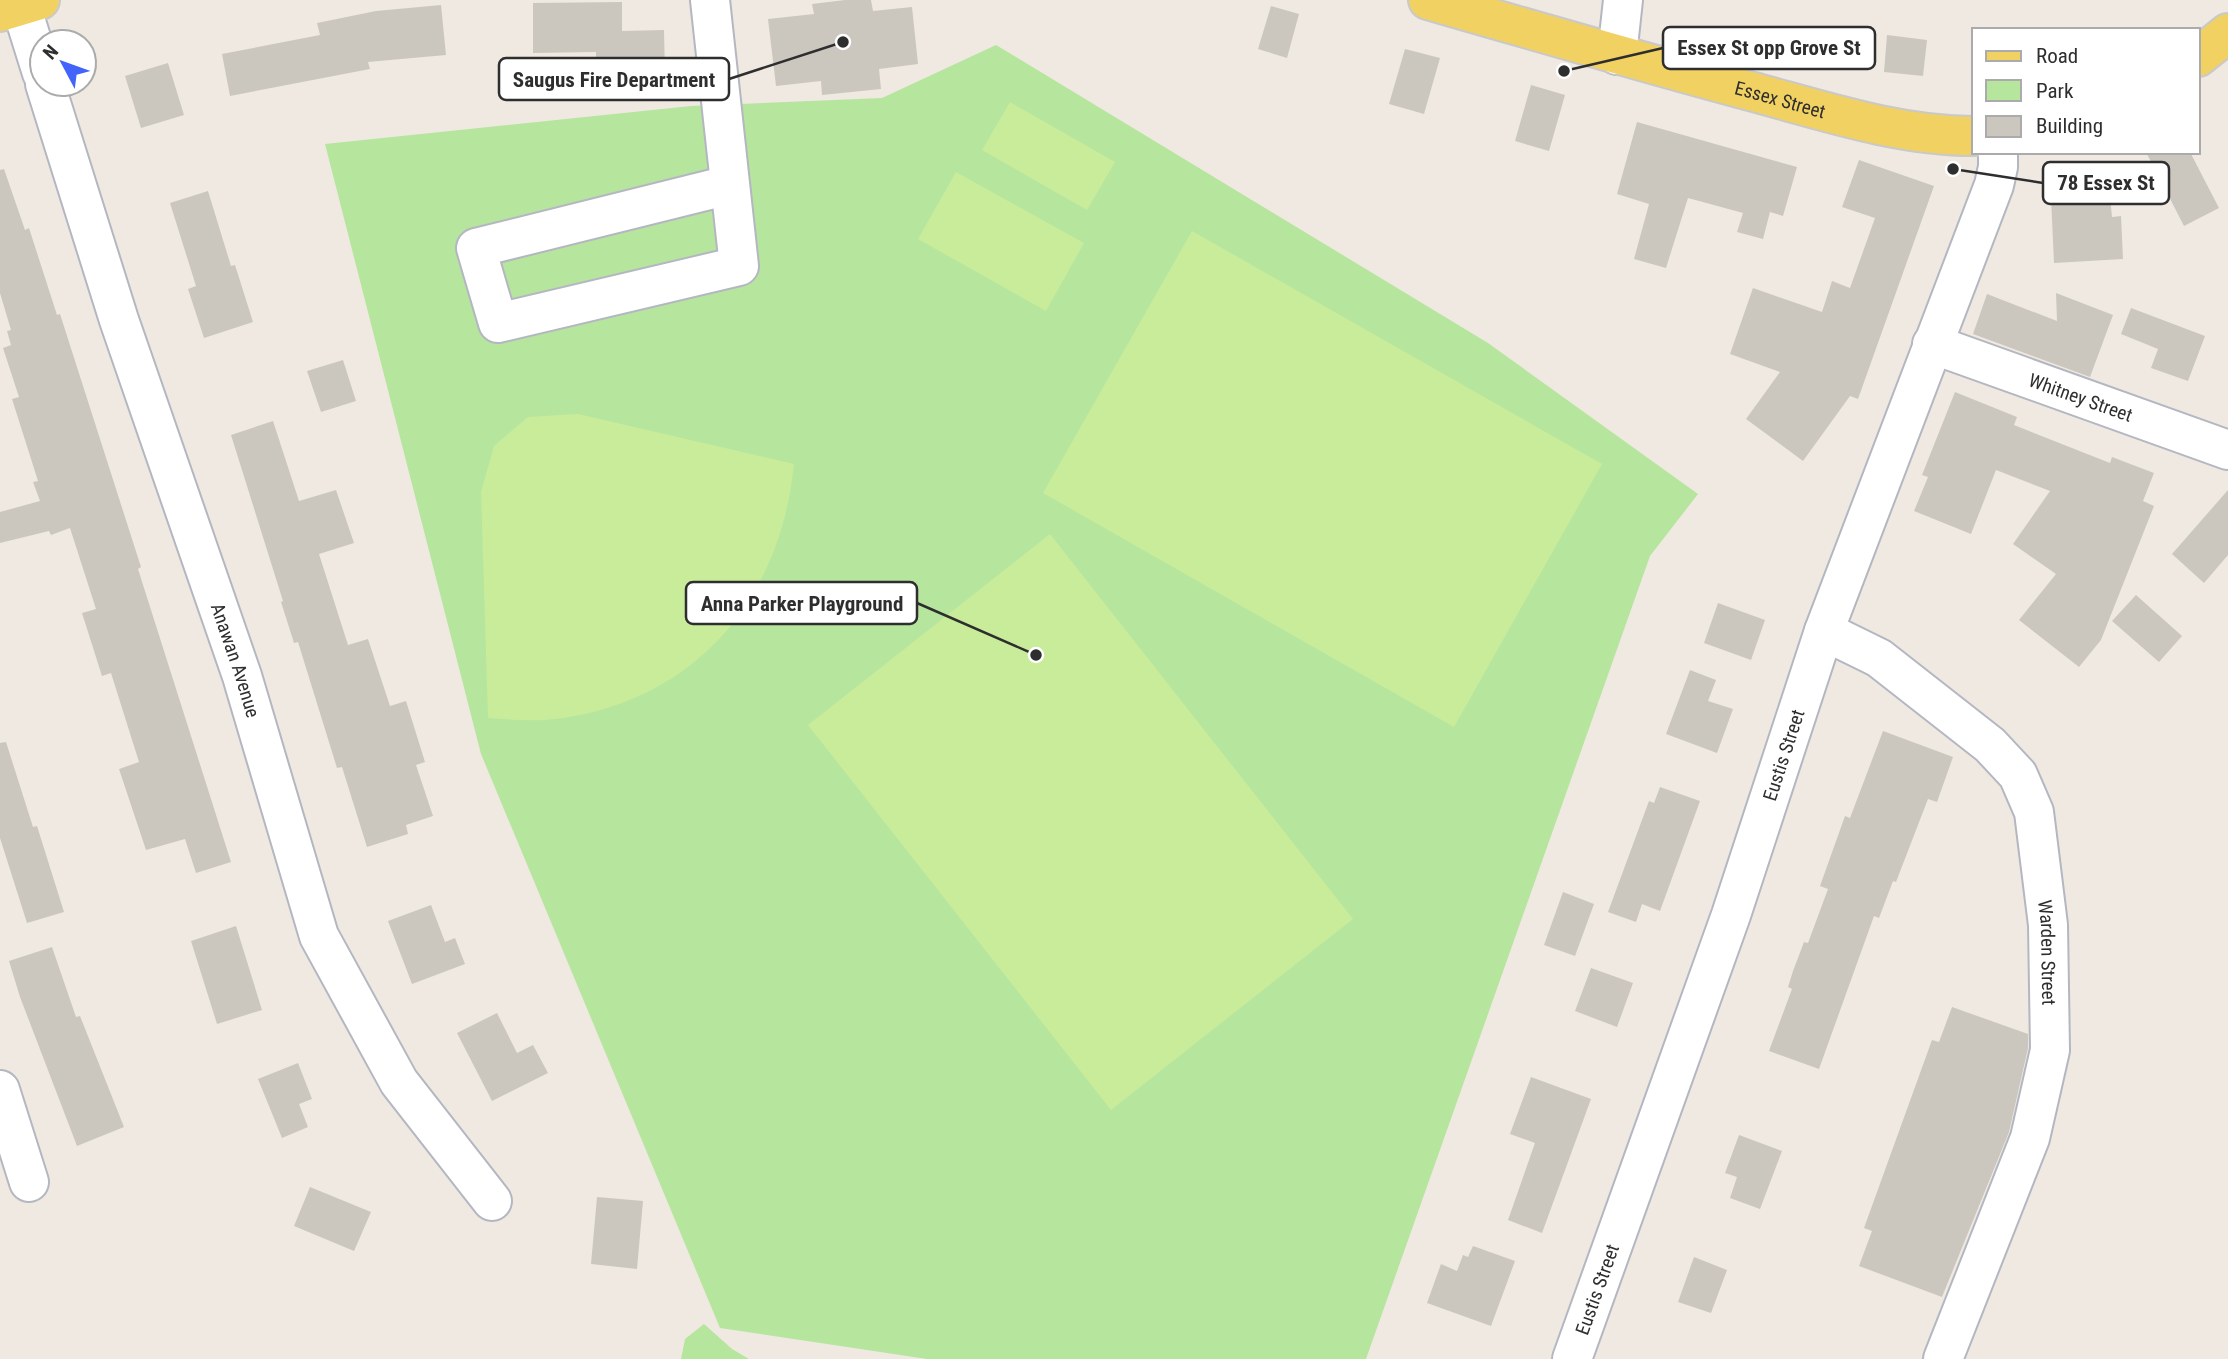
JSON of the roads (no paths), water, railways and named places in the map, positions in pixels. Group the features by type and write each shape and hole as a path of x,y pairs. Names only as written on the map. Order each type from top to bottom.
{"main road":[{"name":"Essex Street","path":"1427,0 1856,120 1904,130 1972,136"},
{"path":"2200,55 2228,33"}],"street":[{"path":"710,0 739,266 498,323 476,248 729,185"},
{"path":"1618,55 1623,0"},
{"path":"20,6 28,30"},
{"name":"Anawan Avenue","path":"50,98 119,320 242,676 319,936 399,1082 492,1201"},
{"name":"Eustis Street","path":"1572,1359 1731,915 1825,631 1993,186 1998,154"},
{"name":"Whitney Street","path":"1932,344 2228,450"},
{"name":"Warden Street","path":"1825,631 1879,658 1990,745 2018,775 2034,812 2048,925 2050,1050 2030,1139 1943,1359"},
{"path":"0,1090 29,1182"}],"place":[{"name":"Saugus Fire Department","path":"843,42"},
{"name":"Essex St opp Grove St","path":"1564,71"},
{"name":"78 Essex St","path":"1953,169"},
{"name":"Anna Parker Playground","path":"1036,655"}]}
